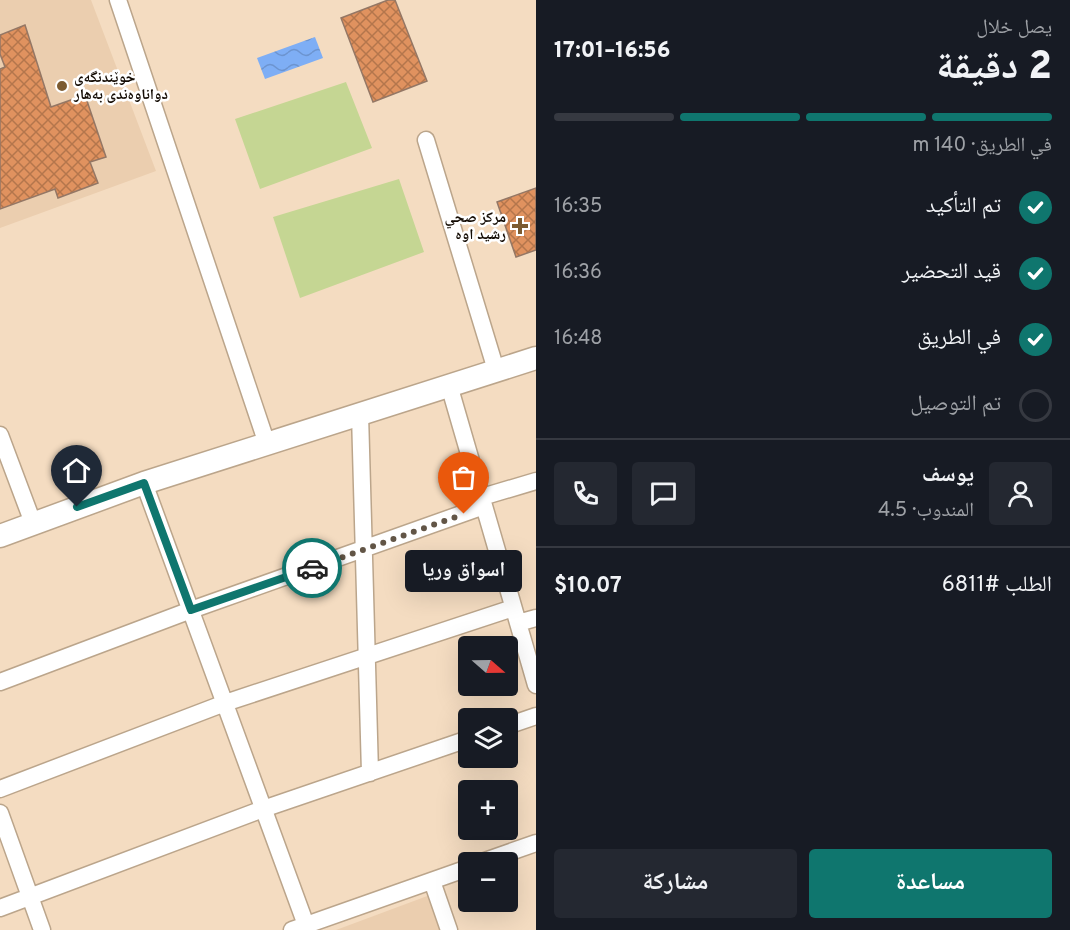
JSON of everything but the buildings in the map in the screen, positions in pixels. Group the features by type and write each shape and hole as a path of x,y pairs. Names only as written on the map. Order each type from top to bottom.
{"street":[{"path":"118,0 267,444"},
{"path":"426,140 496,370"},
{"path":"0,536 144,483 536,358"},
{"path":"449,385 536,685"},
{"path":"360,414 369,773"},
{"path":"0,435 33,523"},
{"path":"0,682 191,610 364,550 536,481"},
{"path":"144,483 263,809 299,927 458,872"},
{"path":"0,789 225,703 366,658 516,616 536,618"},
{"path":"518,722 536,716"},
{"path":"0,908 263,809 458,742"},
{"path":"0,813 42,930"},
{"path":"510,852 536,843"},
{"path":"432,881 449,930"}],"shaded area":[{"name":"خوێندنگەی دواناوەندی بەهار","path":"0,0 91,0 156,171 0,228"},
{"path":"430,895 441,930 336,930"}],"green space":[{"path":"346,82 372,148 260,189 235,119"},
{"path":"399,179 424,252 300,298 273,217"}],"water":[{"path":"315,37 323,58 265,79 257,58"}],"way so far":[{"path":"312,568 464,514"}],"place":[{"name":"خوێندنگەی دواناوەندی بەهار","path":"62,86"},
{"name":"مركز صحي رشيد اوه","path":"520,226"},
{"name":"اسواق وريا","path":"464,514"}],"route":[{"path":"77,507 144,483 191,610 312,568"}]}
